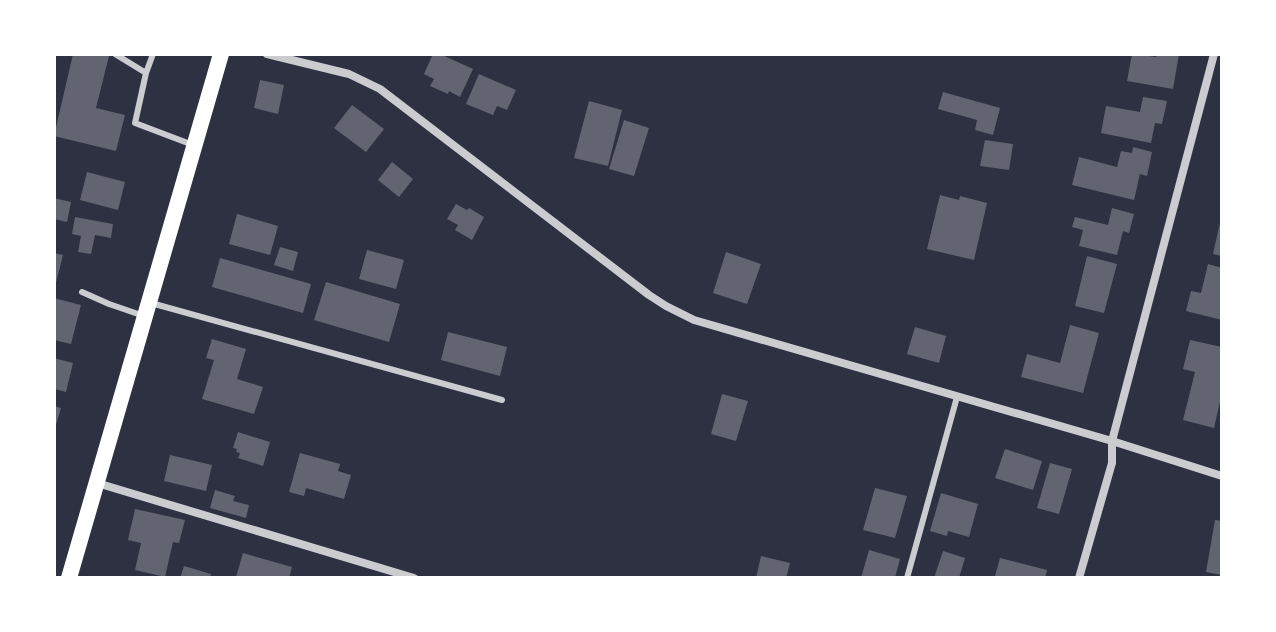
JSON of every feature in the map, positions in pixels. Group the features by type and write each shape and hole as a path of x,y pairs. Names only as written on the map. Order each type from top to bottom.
{"main road":[{"path":"69,578 221,54"}],"street":[{"path":"267,54 349,74 380,89 649,295 694,320 1222,476"},
{"path":"1079,578 1112,463 1112,441 1214,54"},
{"path":"96,483 414,578"}],"lane":[{"path":"115,54 146,73"},
{"path":"153,54 135,123 193,146"},
{"path":"82,292 109,304 146,309 502,400"},
{"path":"907,578 957,397"}],"building":[{"path":"73,54 109,56 96,108 125,115 116,151 54,136"},
{"path":"433,54 440,54 473,69 460,97 430,86 434,79 424,74"},
{"path":"1132,54 1156,57 1157,54 1179,54 1173,89 1127,81"},
{"path":"479,74 516,90 507,110 497,106 493,115 466,104"},
{"path":"260,80 284,85 278,114 254,108"},
{"path":"943,92 1000,108 993,135 975,130 977,120 938,109"},
{"path":"1143,97 1167,101 1162,124 1155,123 1151,143 1101,133 1106,106 1140,112"},
{"path":"589,101 622,110 608,166 574,158"},
{"path":"352,105 384,129 366,152 334,128"},
{"path":"624,120 649,128 634,176 609,169"},
{"path":"985,140 1013,144 1009,170 980,166"},
{"path":"1133,147 1152,152 1147,176 1140,174 1134,200 1072,185 1079,157 1117,167 1121,151 1132,153"},
{"path":"392,162 413,179 399,197 378,180"},
{"path":"87,172 125,182 118,210 80,200"},
{"path":"940,195 987,203 974,260 927,249"},
{"path":"54,198 71,202 67,222 54,219"},
{"path":"456,204 484,217 472,240 455,230 458,225 447,219"},
{"path":"1112,208 1134,214 1129,233 1123,231 1117,255 1079,246 1083,230 1072,227 1075,217 1108,225"},
{"path":"237,214 278,226 270,255 229,244"},
{"path":"75,217 113,224 111,238 95,235 91,254 78,252 81,236 72,234"},
{"path":"1222,218 1222,256 1213,254"},
{"path":"280,247 298,252 293,271 274,265"},
{"path":"367,250 404,260 396,289 359,279"},
{"path":"726,252 761,264 747,304 713,293"},
{"path":"54,253 63,255 55,287 54,286"},
{"path":"1087,256 1117,264 1104,313 1075,306"},
{"path":"220,258 311,284 303,313 212,287"},
{"path":"1208,264 1222,268 1222,320 1186,311 1191,291 1201,293"},
{"path":"326,282 400,304 389,342 314,320"},
{"path":"54,298 81,305 71,344 54,340"},
{"path":"1070,325 1099,333 1083,393 1021,377 1027,354 1060,363"},
{"path":"915,327 946,336 939,363 907,354"},
{"path":"448,332 507,347 500,376 441,360"},
{"path":"212,339 246,349 237,379 263,387 254,414 202,399 214,360 206,358"},
{"path":"1190,340 1222,347 1222,393 1214,428 1183,420 1195,372 1183,369"},
{"path":"54,358 73,363 66,392 54,389"},
{"path":"722,394 748,401 736,441 711,434"},
{"path":"54,406 61,408 55,428 54,428"},
{"path":"238,432 270,442 263,466 238,458 240,453 233,448"},
{"path":"1005,449 1042,461 1033,490 995,478"},
{"path":"300,453 340,464 338,471 351,475 344,499 306,488 304,496 289,492"},
{"path":"170,455 212,465 206,491 164,481"},
{"path":"1050,463 1072,469 1059,514 1037,508"},
{"path":"875,488 907,496 895,538 863,530"},
{"path":"215,490 235,496 233,501 249,505 246,518 210,508"},
{"path":"941,493 978,504 969,537 948,531 947,536 930,531"},
{"path":"135,509 185,520 179,543 173,542 165,577 135,570 141,543 128,540"},
{"path":"1215,520 1222,521 1222,575 1206,572"},
{"path":"869,550 900,559 895,578 861,578"},
{"path":"943,551 965,558 959,578 934,578"},
{"path":"243,553 292,567 289,578 236,577"},
{"path":"761,556 790,563 786,578 756,578"},
{"path":"1000,558 1047,570 1045,578 995,576"},
{"path":"184,566 211,574 210,578 180,578"}]}
